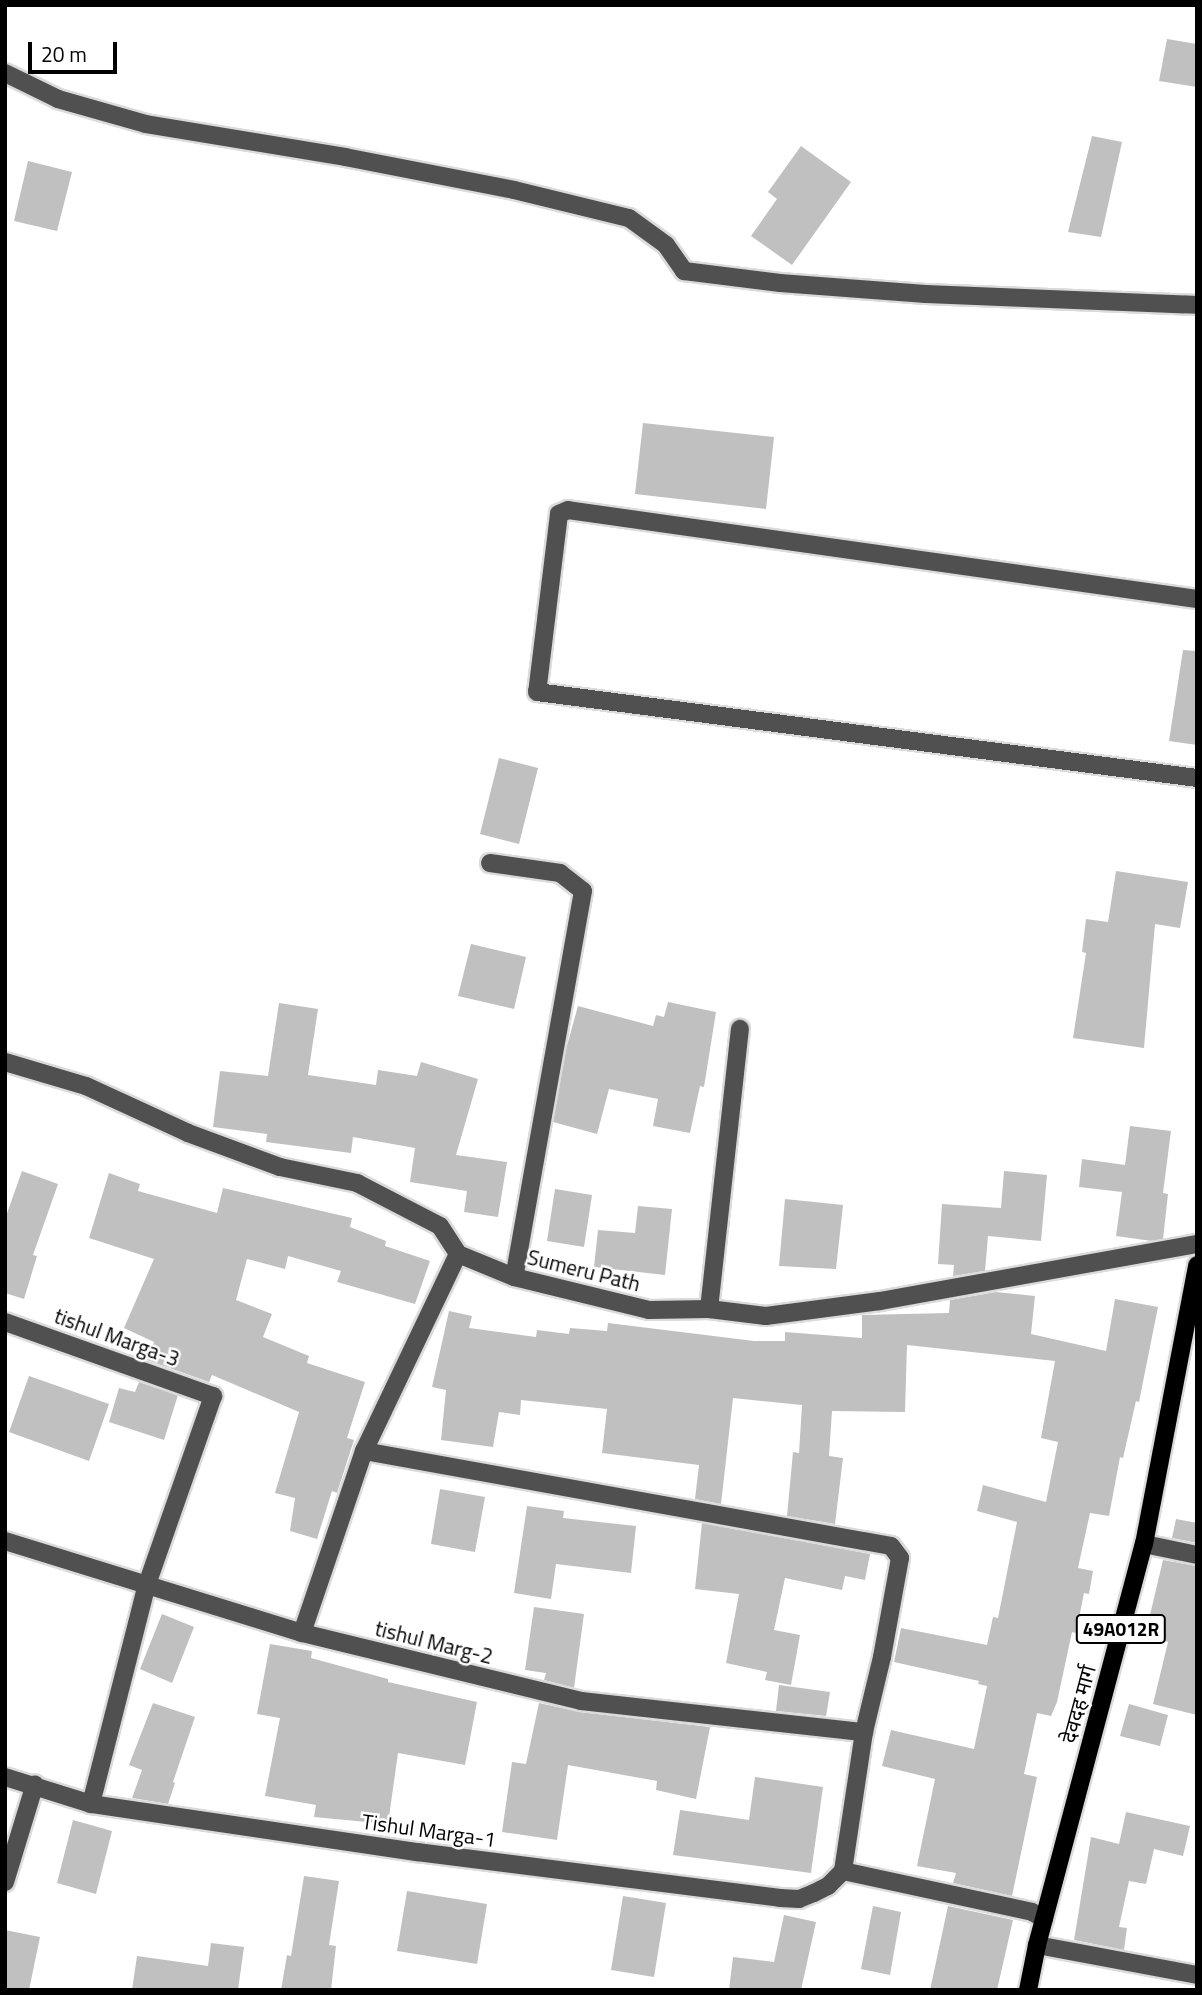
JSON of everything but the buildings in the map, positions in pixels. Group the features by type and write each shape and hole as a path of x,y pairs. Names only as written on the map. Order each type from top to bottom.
{"main road":[{"name":"देवदह मार्ग","path":"1028,1990 1037,1945 1144,1544 1197,1265"}],"street":[{"path":"5,73 58,99 146,124 358,159 514,190 629,218 666,245 684,271 780,283 926,294 1197,306"},
{"path":"1197,599 568,510 559,514 537,692 1197,778"},
{"path":"490,863 560,873 583,891 514,1277"},
{"path":"709,1309 740,1029"},
{"path":"5,1062 86,1086 188,1133 280,1167 356,1183 440,1226 458,1254 364,1451 302,1633"},
{"name":"Sumeru Path","path":"458,1254 514,1277 649,1310 709,1309 766,1316 842,1306 1197,1244"},
{"name":"tishul Marga-3","path":"5,1322 213,1396 147,1584"},
{"path":"364,1451 891,1546 900,1558 882,1657 864,1732 843,1871 1032,1912 1044,1919"},
{"name":"tishul Marg-2","path":"5,1541 302,1633 581,1701 864,1732"},
{"path":"1144,1544 1197,1555"},
{"path":"91,1804 147,1584"},
{"name":"Tishul Marga-1","path":"5,1777 35,1784 91,1804 417,1852 780,1898 799,1899 814,1893 828,1886 843,1871"},
{"path":"5,1882 35,1784"},
{"path":"1037,1945 1197,1975"}]}
